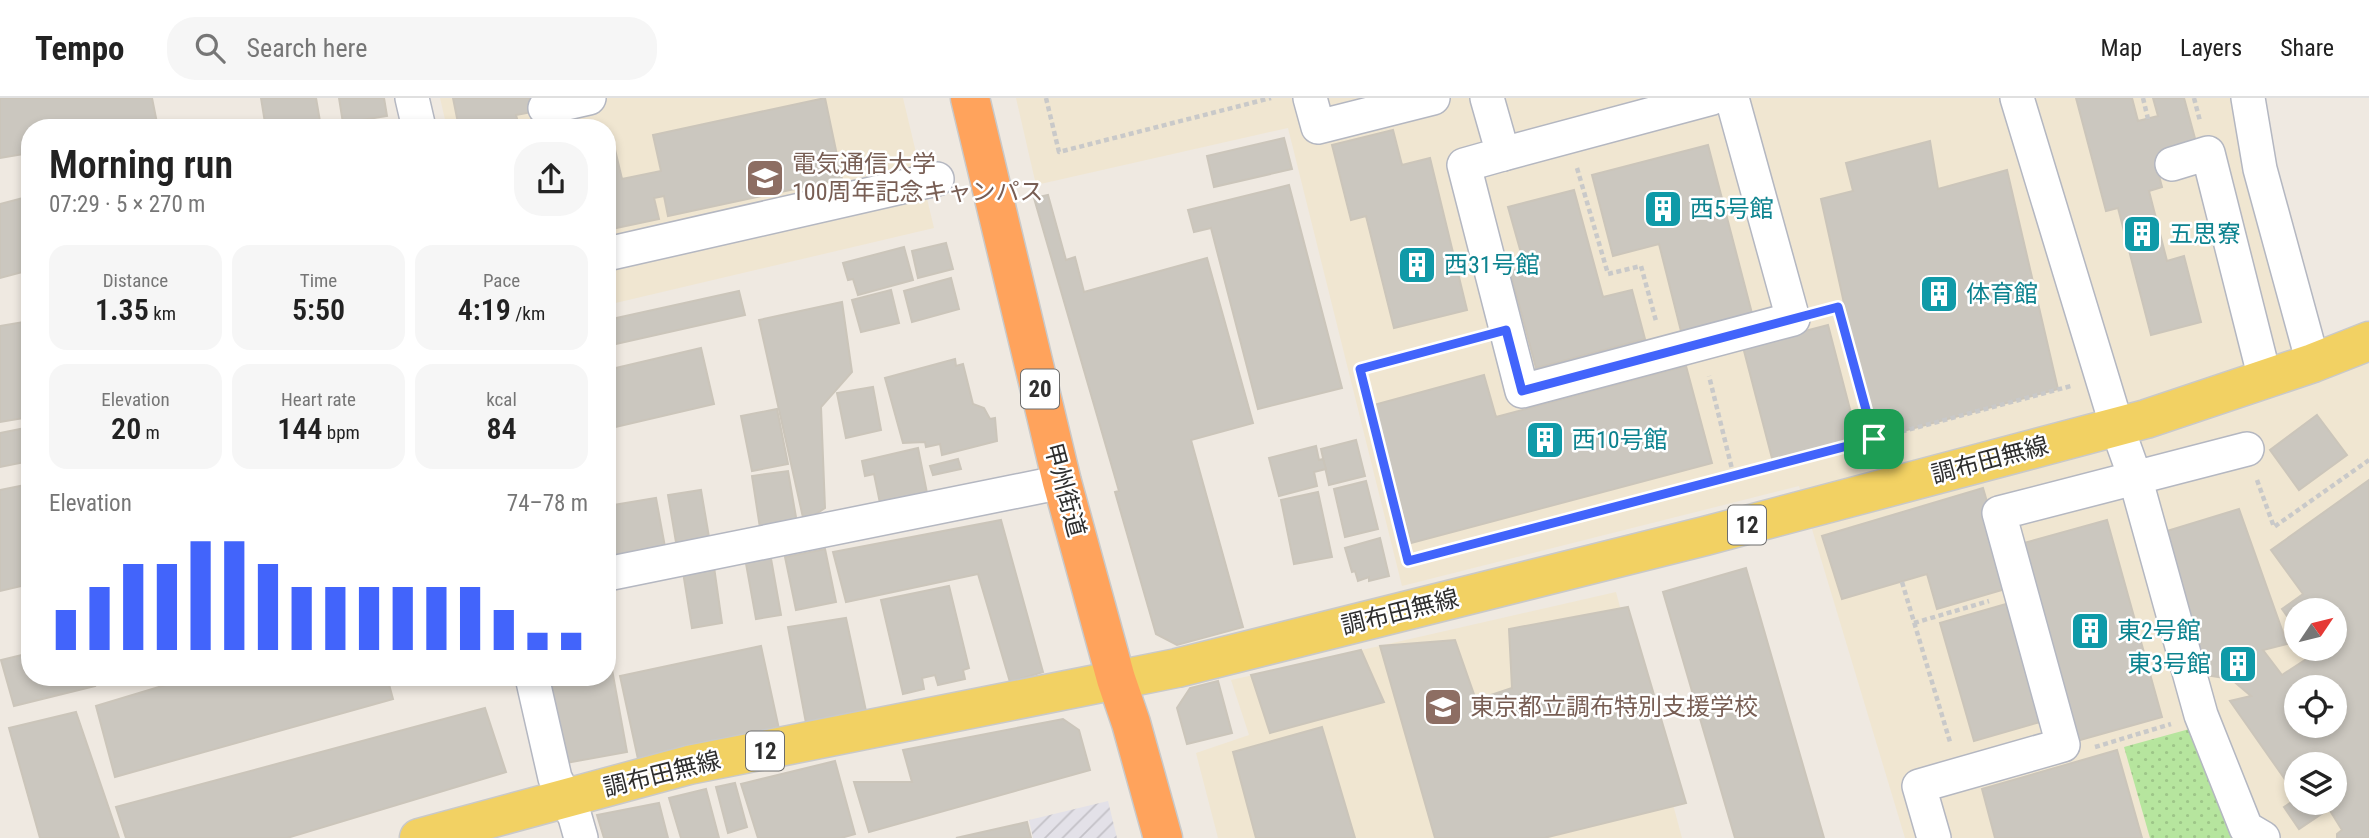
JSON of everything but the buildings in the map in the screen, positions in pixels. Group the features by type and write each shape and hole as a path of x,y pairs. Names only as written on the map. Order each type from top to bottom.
{"highway":[{"name":"甲州街道","path":"970,98 1062,482 1163,838"}],"main road":[{"name":"調布田無線","path":"419,838 689,765 1177,668 1692,540 2117,427 2314,363 2369,341"}],"street":[{"path":"412,98 417,119"},
{"path":"546,111 589,98"},
{"path":"1310,98 1318,128 1433,98"},
{"path":"1487,98 1503,154"},
{"path":"1712,98 1465,165 1522,391 1793,319 1732,98"},
{"path":"2017,98 2117,427 2135,477 2201,715 2246,828 2263,838"},
{"path":"2248,98 2260,169 2314,363"},
{"path":"2172,164 2208,153 2265,379"},
{"path":"616,252 937,179"},
{"path":"1934,838 1919,786 2063,745 1999,513 2247,449"},
{"path":"616,573 1062,482"},
{"path":"534,686 555,778 575,817 581,838"}],"path":[{"path":"1046,98 1059,152 1271,98"},
{"path":"2143,98 2148,119"},
{"path":"1568,137 1608,274 1641,266 1665,353"},
{"path":"1793,319 1838,307 1874,439"},
{"path":"1506,330 1360,369 1408,561 1734,477 2102,377"},
{"path":"1701,344 1734,477"},
{"path":"2247,449 2274,527 2369,460"},
{"path":"1902,582 1959,775"},
{"path":"1914,623 2021,592"},
{"path":"1971,606 1972,613"},
{"path":"2063,745 2075,753 2201,715"}],"shaded area":[{"name":"電気通信大学 100周年記念キャンパス","path":"440,98 903,98 934,228 616,303 616,119 445,119"},
{"path":"1016,98 2235,98 2303,381 2369,359 2369,838 1905,838 1799,486 1402,586 1288,128 1036,185"},
{"name":"東京都立調布特別支援学校","path":"1616,592 1682,838 1218,838 1196,753 1249,735 1231,680"},
{"path":"1108,801 1117,838 1033,838 1029,820"}],"green space":[{"path":"2193,728 2231,838 2150,838 2124,747"}],"place":[{"name":"電気通信大学 100周年記念キャンパス","path":"765,178"},
{"name":"西5号館","path":"1663,209"},
{"name":"五思寮","path":"2142,234"},
{"name":"西31号館","path":"1417,265"},
{"name":"体育館","path":"1939,294"},
{"name":"西10号館","path":"1545,440"},
{"name":"東2号館","path":"2090,631"},
{"name":"東3号館","path":"2238,664"},
{"name":"東京都立調布特別支援学校","path":"1443,707"}],"route":[{"path":"1838,307 1874,439 1408,561 1360,369 1506,330 1522,391 1838,307"}]}
